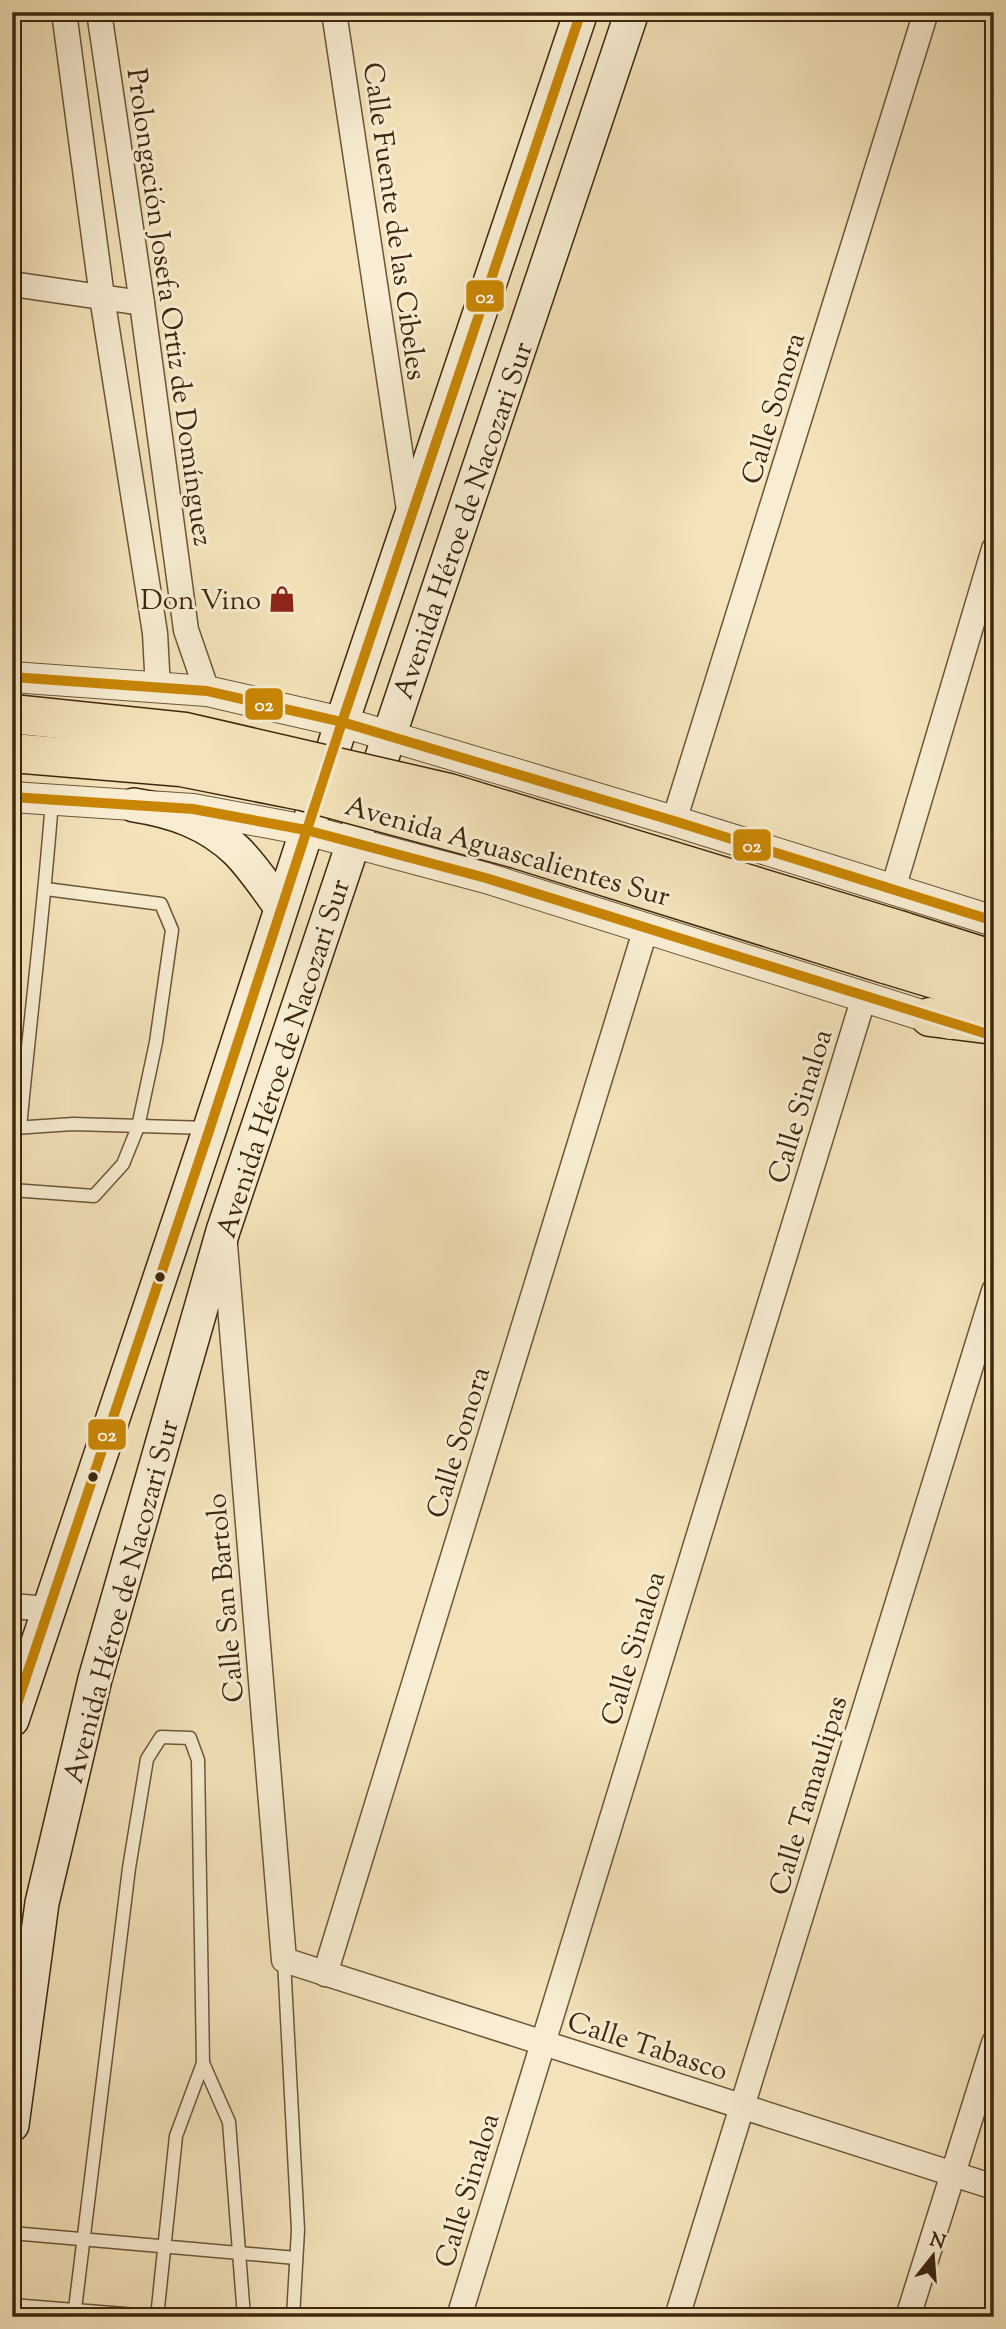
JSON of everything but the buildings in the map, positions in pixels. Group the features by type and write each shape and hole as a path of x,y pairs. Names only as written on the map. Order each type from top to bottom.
{"main road":[{"name":"Avenida Héroe de Nacozari Sur","path":"12,1720 210,1128 306,830 581,12"},
{"name":"Avenida Héroe de Nacozari Sur","path":"12,2125 42,1903 95,1679 223,1231 632,12"},
{"name":"Avenida Aguascalientes Sur","path":"12,714 185,732 449,793 893,948 994,998"},
{"name":"Avenida Aguascalientes Sur","path":"12,753 181,767 302,791 893,948 994,960"},
{"path":"134,805 179,815 201,824 220,837 238,852 281,907"},
{"path":"930,1017 994,1025"}],"street":[{"path":"64,12 102,297 155,633 158,689"},
{"name":"Prolongación Josefa Ortiz de Domínguez","path":"99,12 186,630 207,691"},
{"name":"Calle Fuente de las Cibeles","path":"334,12 410,521"},
{"name":"Calle Sonora","path":"674,821 926,12"},
{"path":"12,284 142,303"},
{"path":"893,889 994,549"},
{"path":"12,677 207,691 342,722 674,821 994,921"},
{"path":"193,809 221,800 235,780 240,742 231,714 207,691"},
{"path":"430,862 406,845 397,832 395,810 407,775 418,764 448,754"},
{"name":"Avenida Aguascalientes Sur","path":"12,797 193,809 306,830 430,862 994,1037"},
{"name":"Calle Sonora","path":"326,1974 646,928"},
{"name":"Calle Sinaloa","path":"459,2317 864,997"},
{"name":"Calle San Bartolo","path":"223,1231 284,1960"},
{"name":"Calle Tamaulipas","path":"677,2317 994,1291"},
{"path":"12,1606 48,1609"},
{"name":"Calle Tabasco","path":"284,1960 994,2187"},
{"path":"908,2317 994,2043"}],"lane":[{"path":"52,800 46,888 16,1128 73,1124 210,1128"},
{"path":"12,1190 94,1196 123,1164 138,1127 156,1042 172,930 161,904 46,888"},
{"path":"12,2305 74,2313 159,2317 176,2136 203,2063 198,1760 190,1738 162,1737 147,1759 129,1868 74,2313"},
{"path":"284,1960 298,2230 293,2317"},
{"path":"203,2063 229,2122 244,2317"},
{"path":"12,2233 296,2258"}],"transit line":[{"name":"02","path":"12,1719 210,1128 342,722 581,12"},
{"name":"02","path":"12,677 207,691 342,722 674,821 994,921"},
{"name":"02","path":"12,797 193,809 306,830 486,878 994,1036"}],"place":[{"name":"Don Vino","path":"282,599"}]}
